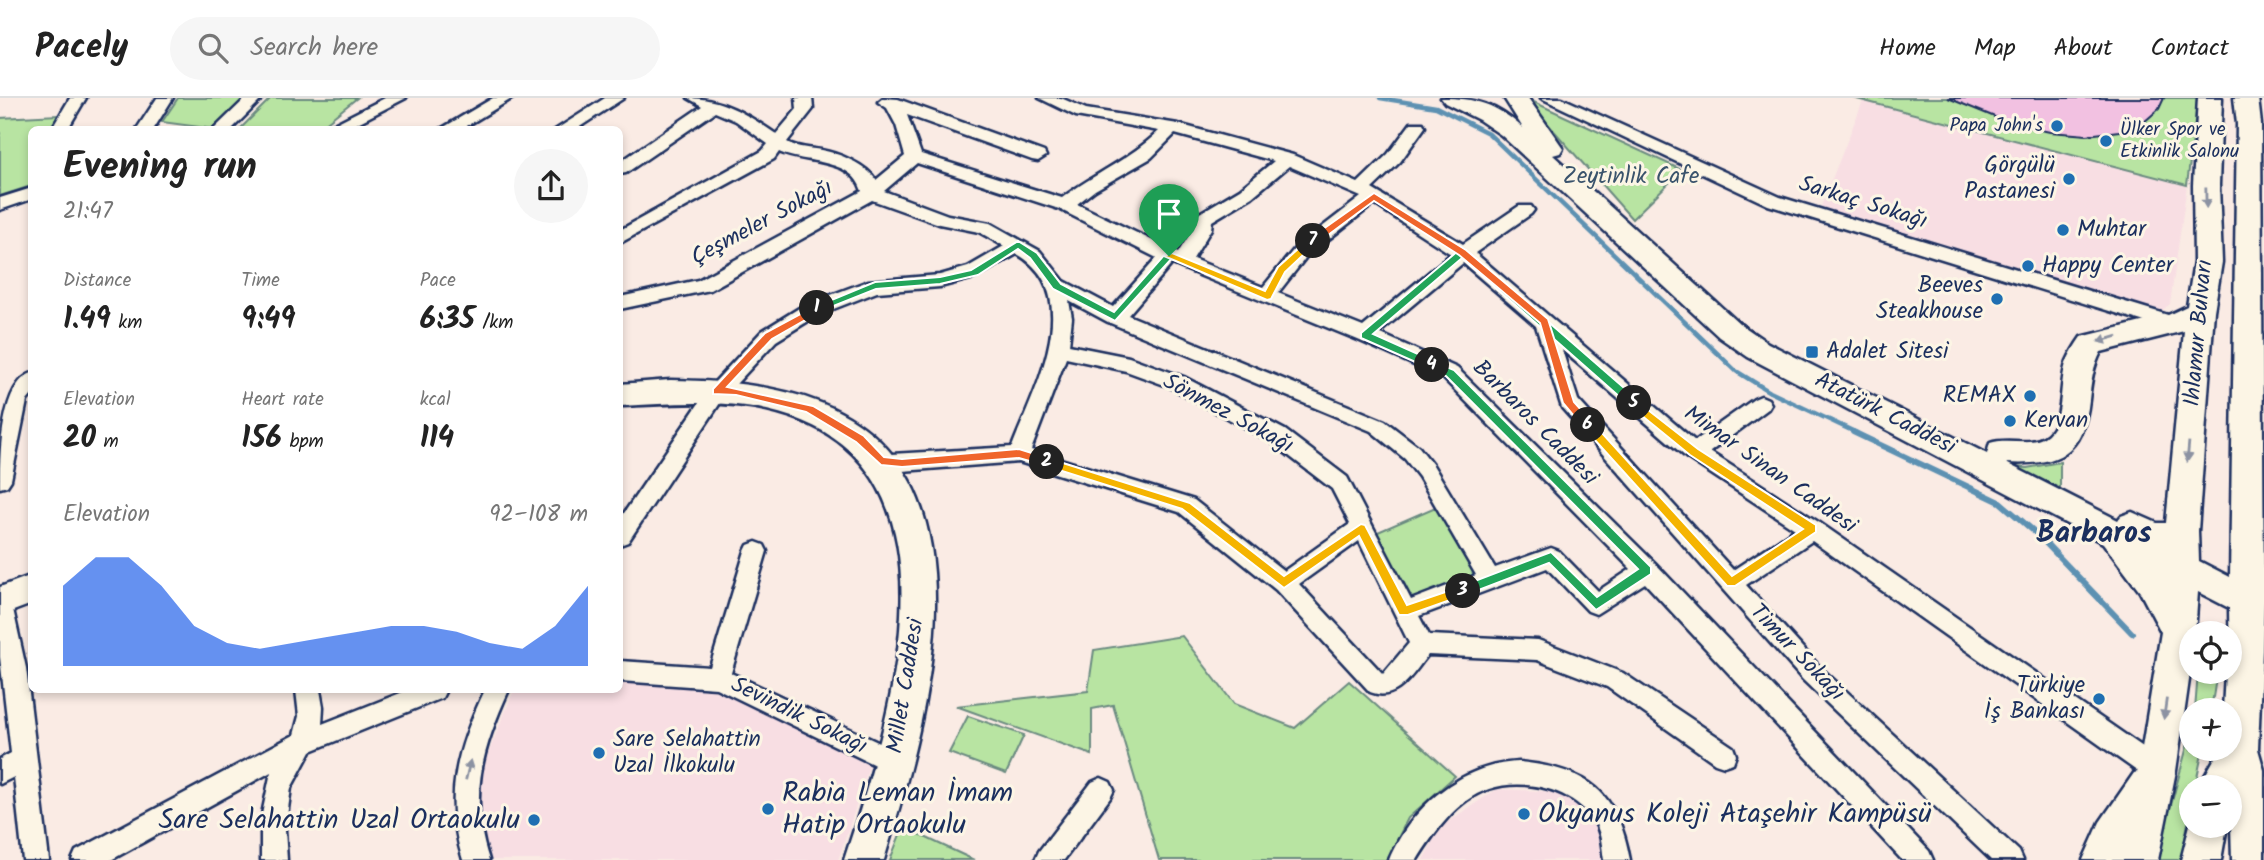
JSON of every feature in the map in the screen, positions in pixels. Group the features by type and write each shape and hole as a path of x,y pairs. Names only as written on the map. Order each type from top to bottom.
{"main road":[{"path":"1516,98 1551,148"},
{"name":"Ihlamur Bulvarı","path":"2167,534 2187,317 2208,262 2206,185 2210,98"},
{"name":"Ihlamur Bulvarı","path":"2242,730 2255,605 2256,546 2257,132 2246,98"},
{"name":"Atatürk Caddesi","path":"1472,100 1518,122 1551,148 1730,313 1749,326 2167,534 2183,569"},
{"name":"Atatürk Caddesi","path":"1472,100 1510,130 1729,330 1758,350 2255,605"},
{"path":"2001,452 2031,454 2053,448 2071,426 2084,353 2091,345 2187,317"},
{"name":"Millet Caddesi","path":"623,395 667,389 736,391 809,409 860,439 881,461 897,487 912,526 919,560 914,668 894,762 864,860"},
{"path":"2106,528 2143,566 2163,598 2178,631"},
{"path":"2138,860 2157,771 2178,631 2183,569"},
{"path":"0,601 28,590"},
{"name":"Ihlamur Bulvarı","path":"2242,757 2248,781 2252,860"},
{"path":"2103,860 2114,835 2157,771"},
{"path":"2201,860 2206,838"}],"street":[{"path":"61,126 78,98"},
{"path":"147,126 165,98"},
{"path":"225,126 255,98"},
{"path":"333,126 361,98"},
{"path":"338,126 398,98"},
{"path":"454,126 505,98"},
{"path":"570,126 616,98"},
{"path":"696,98 742,118 795,153 825,156 848,166 867,179 871,193 946,220 984,227 1018,244 1034,256 1057,286 1115,317 1378,426 1412,453 1426,471 1491,581"},
{"path":"623,235 768,155 805,109 804,98"},
{"name":"Mimar Sinan Caddesi","path":"1047,98 1082,113 1172,128 1287,159 1368,193 1462,253 1694,452 1812,529 2157,771"},
{"path":"1082,113 1098,98"},
{"name":"Sarkaç Sokağı","path":"1549,98 1774,201 2187,317"},
{"path":"889,99 1038,156"},
{"path":"889,99 904,125 914,157"},
{"path":"623,167 713,106"},
{"path":"1267,296 1282,270 1368,193 1417,127"},
{"path":"1065,205 1089,186 1145,155 1172,128"},
{"name":"Çeşmeler Sokağı","path":"623,302 703,285 871,193 914,157"},
{"name":"Barbaros Caddesi","path":"914,157 1065,205 1176,258 1365,335 1450,373 1647,570 1920,860"},
{"path":"1115,317 1176,258 1202,229 1204,218 1246,192 1287,159"},
{"path":"0,204 28,194"},
{"path":"1365,335 1462,253 1525,210"},
{"path":"623,532 717,391 769,336 811,310 875,286 940,281 974,272 1018,244"},
{"path":"1019,454 1059,350 1063,318 1057,286"},
{"name":"Timur Sokağı","path":"1544,322 1569,403 1811,673 2010,860"},
{"name":"Sönmez Sokağı","path":"1059,350 1129,364 1177,382 1278,436 1340,483 1422,645"},
{"path":"0,480 17,399 28,385"},
{"path":"1694,452 1761,404"},
{"path":"881,461 902,463 1019,454 1186,506 1284,583 1378,685 1389,684 1422,645 1538,650 1615,680 1724,755"},
{"path":"1284,583 1361,528"},
{"path":"1731,583 1812,529"},
{"path":"718,678 756,551"},
{"path":"1404,612 1551,557 1596,604 1647,570"},
{"path":"0,601 14,668 36,860"},
{"name":"Sevindik Sokağı","path":"623,670 718,678 894,762"},
{"path":"274,860 275,809 282,777 304,742 311,721 308,693"},
{"path":"85,860 304,742 427,693"},
{"path":"476,860 463,816 464,790 470,761 496,693"},
{"path":"0,772 25,759"},
{"path":"1402,860 1427,820 1458,793 1489,777 1517,774 1554,779 1583,790 1603,812 1612,830 1617,860"},
{"path":"1048,860 1101,790"}],"shaded area":[{"path":"1863,101 2187,185 2170,304 2158,314 1820,209"},
{"path":"623,681 694,683 872,758 838,860 488,860 476,783 513,693 623,693"},
{"name":"Okyanus Koleji Ataşehir Kampüsü","path":"1497,789 1563,792 1577,801 1604,831 1601,860 1423,860 1440,827"}],"green space":[{"path":"178,98 250,98 217,126 162,122"},
{"path":"271,98 357,98 322,126 243,126"},
{"name":"Zeytinlik Cafe","path":"1525,98 1682,170 1632,219"},
{"name":"Ülker Spor ve Etkinlik Salonu","path":"1853,98 2198,98 2187,185"},
{"path":"58,115 53,126 28,126 28,187 0,196 0,118"},
{"path":"2060,462 2060,502 2005,466 2027,468"},
{"path":"1440,505 1484,580 1412,605 1371,535"},
{"path":"1182,636 1234,704 1295,728 1349,681 1455,776 1408,818 1387,860 1159,860 1113,705 1092,709 1092,755 956,706 1088,691 1094,650"},
{"path":"2197,684 2215,684 2213,698 2196,698"},
{"path":"968,716 1024,735 1006,774 949,753"},
{"path":"2183,761 2200,761 2198,775 2179,775"},
{"path":"2179,776 2179,838 2185,838 2181,860 2156,860"},
{"path":"903,827 974,860 890,860"}],"building":[{"path":"1948,98 2164,98 2159,109 2144,122 2119,131 2087,135 2050,132 2012,124"}],"waterway":[{"path":"1380,98 1436,107 1488,133 1736,371 1770,392 1857,433"},
{"path":"1853,432 2000,502 2037,534 2132,633"}],"place":[{"name":"Papa John's","path":"2057,126"},
{"name":"Ülker Spor ve Etkinlik Salonu","path":"2106,141"},
{"name":"Görgülü Pastanesi","path":"2069,179"},
{"name":"Muhtar","path":"2063,230"},
{"name":"Happy Center","path":"2028,266"},
{"name":"Beeves Steakhouse","path":"1997,299"},
{"name":"Adalet Sitesi","path":"1812,352"},
{"name":"REMAX","path":"2030,396"},
{"name":"Kervan","path":"2010,421"},
{"name":"Türkiye İş Bankası","path":"2099,699"},
{"name":"Sare Selahattin Uzal İlkokulu","path":"599,753"},
{"name":"Rabia Leman İmam Hatip Ortaokulu","path":"768,809"},
{"name":"Okyanus Koleji Ataşehir Kampüsü","path":"1524,814"},
{"name":"Sare Selahattin Uzal Ortaokulu","path":"534,820"}],"district":[{"name":"Barbaros","path":"2094,534"}],"route":[{"path":"1169,256 1115,317 1057,286 1034,256 1018,244 974,272 940,281 875,286 811,310 769,336 717,391 736,391 809,409 860,439 881,461 902,463 964,460 1019,454 1162,497 1186,506 1284,583 1361,528 1404,612 1551,557 1596,604 1647,570 1450,373 1365,335 1462,253 1544,322 1625,395 1694,452 1812,529 1731,583 1569,403 1544,322 1503,287 1462,253 1374,196 1325,230 1282,270 1267,296 1169,256"}]}
